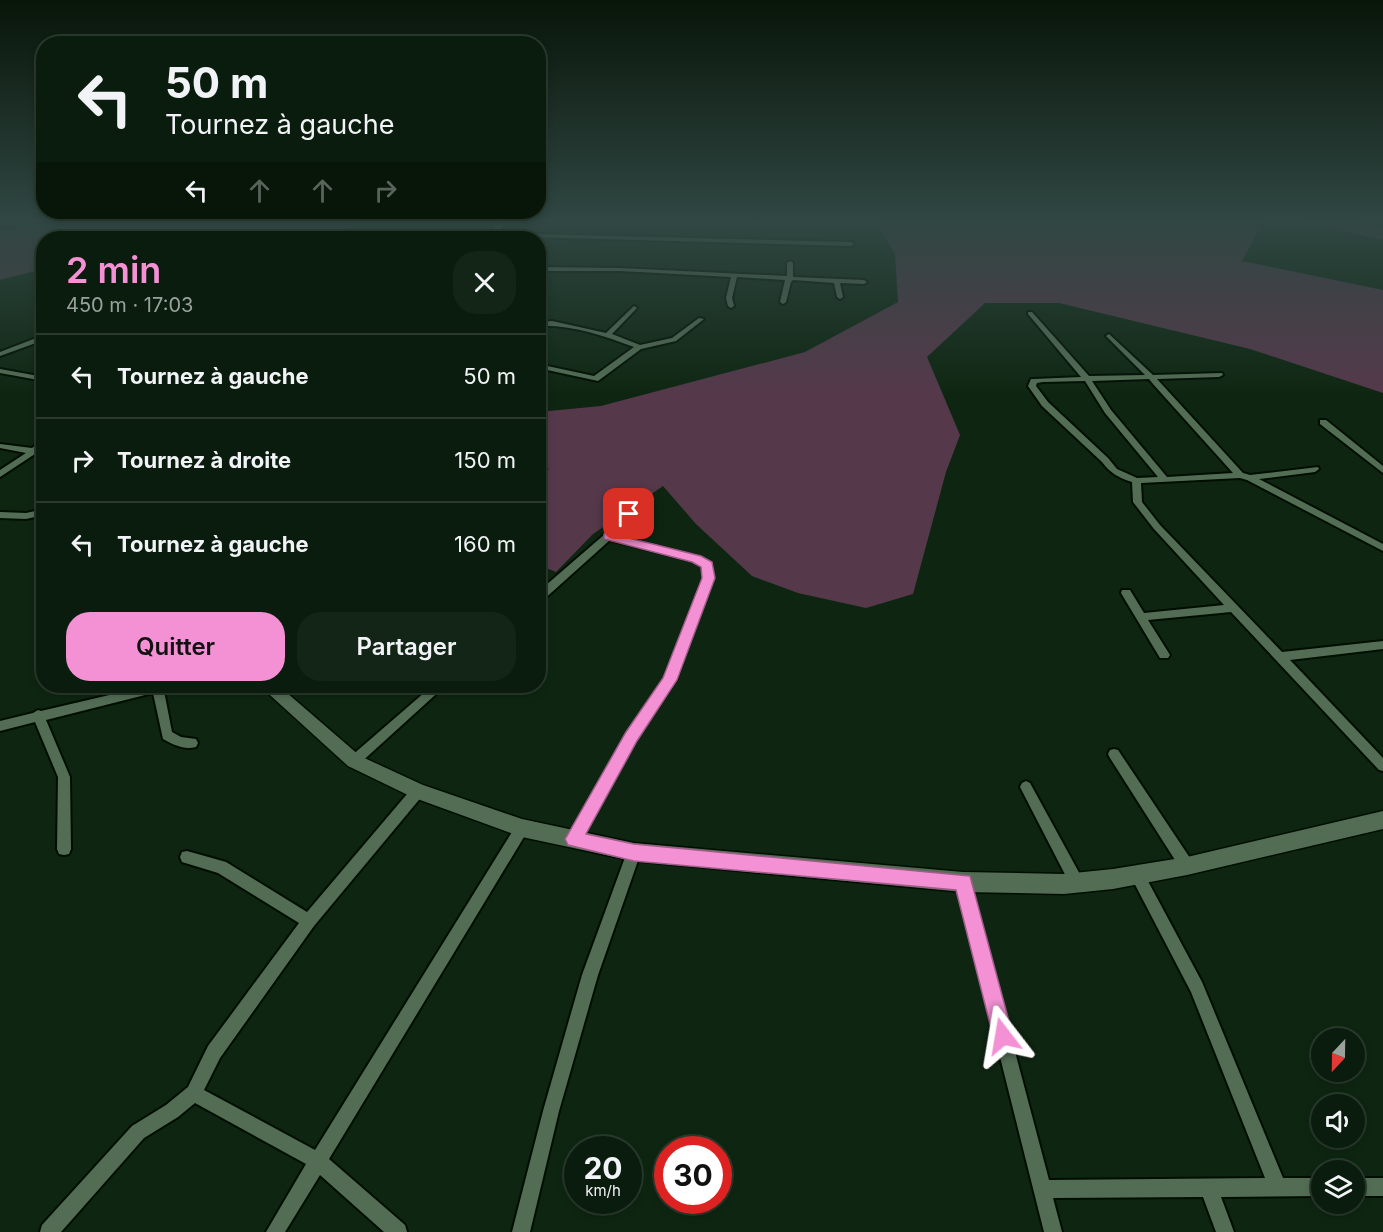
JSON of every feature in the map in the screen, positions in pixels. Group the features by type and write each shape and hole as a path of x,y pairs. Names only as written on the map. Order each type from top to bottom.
{"street":[{"path":"731,306 729,298 733,280"},
{"path":"783,302 789,280"},
{"path":"813,280 864,282"},
{"path":"837,281 840,297"},
{"path":"607,335 634,308"},
{"path":"1030,313 1087,379 1108,411 1164,479"},
{"path":"546,368 595,379 639,347 674,340 701,319"},
{"path":"546,323 607,335 639,347"},
{"path":"1109,336 1151,377 1239,476"},
{"path":"0,354 36,340"},
{"path":"0,371 36,378"},
{"path":"1219,375 1043,380 1034,381 1032,386 1045,404 1105,460 1112,471 1136,481 1239,476 1250,478 1316,470"},
{"path":"1323,422 1383,470"},
{"path":"0,446 32,451"},
{"path":"0,474 36,449"},
{"path":"1250,478 1383,548"},
{"path":"1136,481 1138,502 1144,512 1230,608 1383,766"},
{"path":"0,515 26,516 36,514"},
{"path":"546,591 608,536 629,514"},
{"path":"574,839 632,736 670,680 708,578 708,565 696,559 608,536"},
{"path":"1126,593 1143,617 1164,655"},
{"path":"1143,617 1230,608"},
{"path":"1279,657 1383,645"},
{"path":"0,726 135,693"},
{"path":"162,693 167,735 179,742 192,742"},
{"path":"276,693 354,760 418,791 522,828 634,852 963,882 1077,883 1187,866 1383,820"},
{"path":"354,760 431,693"},
{"path":"38,715 64,777 64,849"},
{"path":"1114,754 1187,866"},
{"path":"1026,787 1077,883"},
{"path":"49,1232 138,1132 172,1111 194,1093 214,1052 309,921 418,791"},
{"path":"275,1232 522,828"},
{"path":"522,1232 551,1111 590,975 634,852"},
{"path":"187,858 221,867 309,921"},
{"path":"1137,875 1197,987 1277,1186"},
{"path":"963,882 1053,1232"},
{"path":"194,1093 318,1161 398,1232"},
{"path":"1042,1189 1311,1187"},
{"path":"1365,1187 1383,1188"},
{"path":"1209,1188 1225,1232"}],"shaded area":[{"path":"897,280 1337,280 1383,290 1383,393 1250,349 1059,303 985,303 927,357 960,435 946,472 913,594 866,608 798,593 752,576 696,524 663,486 593,534 556,572 546,568 546,472 549,469 546,466 546,411 601,406 805,352 898,302"}],"route":[{"path":"629,514 608,536 650,549 696,559 708,565 708,578 670,680 632,736 574,839 634,852 963,882 1003,1036"}]}
